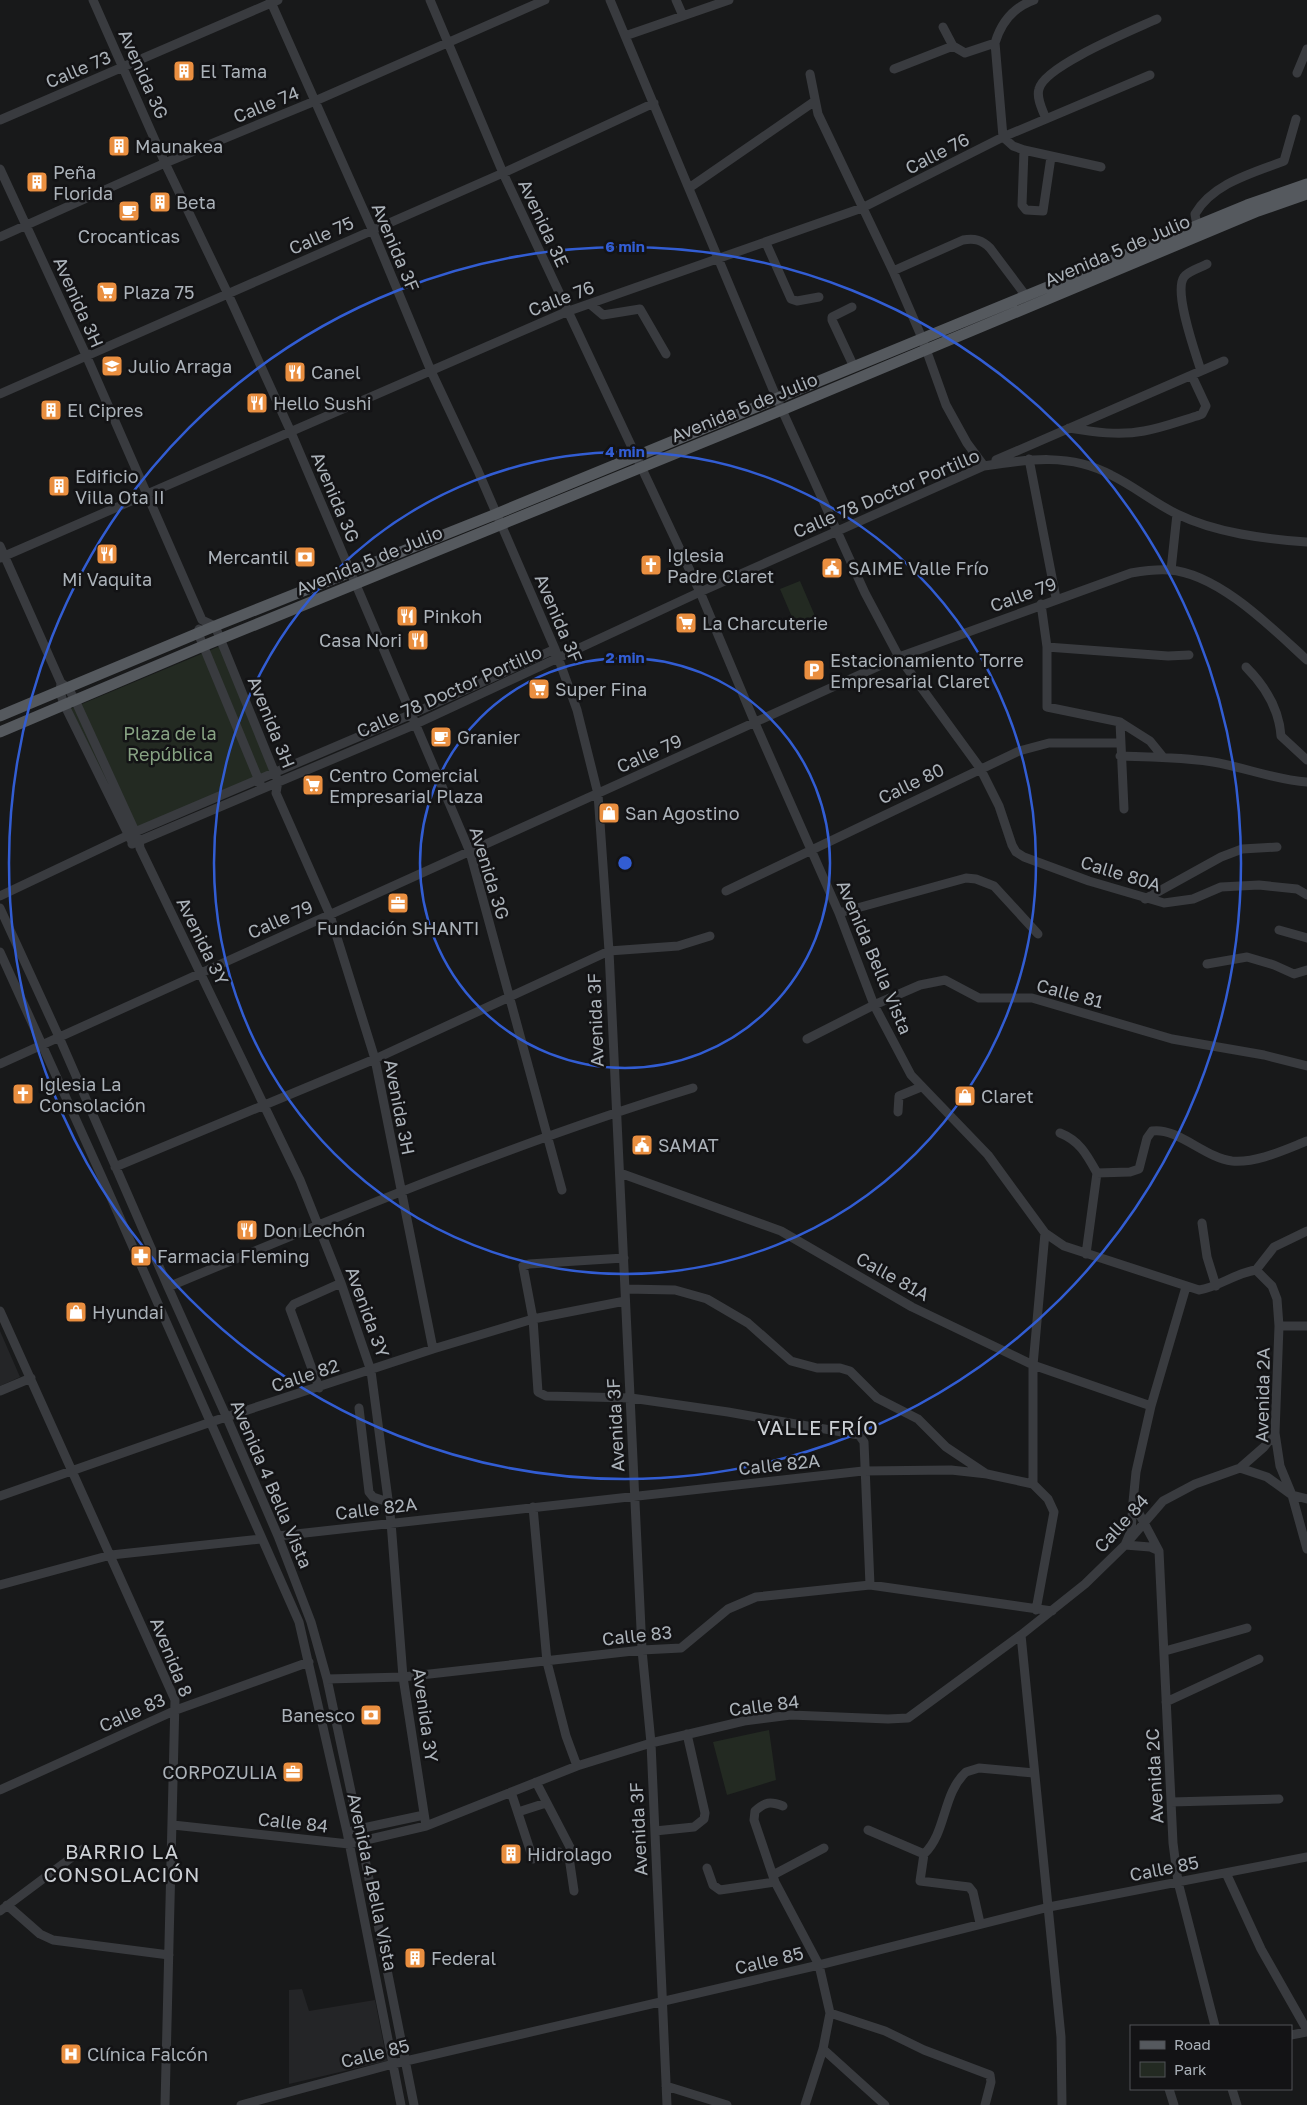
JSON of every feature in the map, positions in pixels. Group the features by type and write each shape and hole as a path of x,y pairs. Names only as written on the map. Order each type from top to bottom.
{"main road":[{"name":"Avenida 5 de Julio","path":"0,732 221,638 782,410 1026,296 1248,205 1307,184"},
{"name":"Avenida 5 de Julio","path":"0,716 63,688 496,514 854,367 924,344 1258,211 1307,194"}],"street":[{"name":"Avenida 3G","path":"93,0 165,163 228,294 290,430 470,852 562,1190"},
{"name":"Avenida 3E","path":"430,0 503,173 566,312 635,456"},
{"name":"Calle 74","path":"0,237 165,163 315,101 545,0"},
{"name":"Calle 80A","path":"610,0 777,399 865,593 899,657 980,768 999,806 1016,852 1024,857 1088,881 1164,904 1193,899 1221,887 1259,885 1297,889 1307,894"},
{"path":"676,0 683,16"},
{"path":"626,36 729,0"},
{"name":"Calle 73","path":"0,120 124,68 273,1"},
{"name":"Avenida 3F","path":"273,1 372,229 431,371 502,525 560,659 577,710 598,794 609,951 615,1112 620,1173 642,1650 651,1743 667,2105"},
{"path":"1028,1 1008,17 999,30 995,43 1003,137 1013,146 1024,150 1101,167"},
{"path":"1046,119 1038,95 1039,88 1044,79 1060,66 1156,19"},
{"path":"943,27 953,46 965,54 995,43"},
{"path":"894,69 953,46"},
{"path":"1297,73 1307,49"},
{"path":"810,74 818,114 893,271 924,344 946,405 967,444 984,466 1224,361"},
{"name":"Calle 76","path":"2,557 290,430 566,312 862,208 1003,137 1150,75"},
{"path":"689,188 815,101"},
{"name":"Calle 75","path":"0,394 503,173 654,103"},
{"path":"1197,226 1195,214 1202,201 1213,193 1246,176 1284,160 1296,119"},
{"path":"1024,150 1022,205 1026,210 1043,211 1051,157"},
{"name":"Avenida 3H","path":"0,169 86,355 202,620"},
{"path":"893,271 963,240 973,238 984,242 990,248 1026,296"},
{"path":"766,243 791,299 797,301 819,297"},
{"path":"1202,371 1189,329 1181,283 1185,276 1207,264"},
{"path":"590,304 603,315 640,309 666,354"},
{"path":"852,307 832,317 832,320 854,367"},
{"path":"1069,428 1106,434 1144,431 1202,414 1206,406 1192,376"},
{"name":"Avenida Bella Vista","path":"635,456 642,467 700,592 754,723 839,914 874,1004 911,1075 988,1155 1045,1233 1064,1246 1199,1290 1216,1286 1236,1275 1256,1270"},
{"path":"1029,459 1056,598"},
{"name":"Calle 78 Doctor Portillo","path":"0,896 416,724 560,659 700,592 984,466 1029,459 1066,460 1087,465 1110,474 1177,514 1236,532 1280,540 1307,542"},
{"path":"1172,570 1177,514"},
{"name":"Avenida 3Y","path":"0,546 2,557 63,688 300,1180 341,1283 372,1371 391,1522 404,1677 426,1826"},
{"name":"Calle 79","path":"0,1064 899,657 1056,598 1131,573 1172,570 1217,586 1235,597 1307,660"},
{"path":"1041,604 1047,647 1047,707 1120,722 1150,741 1163,757"},
{"path":"215,626 202,620 198,633 262,788 276,793"},
{"name":"Avenida 3H","path":"215,626 278,781 276,793 330,915 375,1058 400,1192 434,1349"},
{"path":"1047,647 1168,656 1189,655"},
{"name":"Calle 78 Doctor Portillo","path":"135,840 258,778 412,714 555,649"},
{"path":"1246,667 1267,691 1280,723 1281,736 1307,760"},
{"path":"1120,722 1120,756 1124,809"},
{"name":"Calle 80","path":"726,891 1019,751 1050,743 1120,743"},
{"path":"1120,756 1163,757 1212,762 1307,782"},
{"path":"1145,899 1221,857 1242,849 1277,847"},
{"path":"839,914 966,878 976,878 994,886 1038,934"},
{"name":"Avenida 4 Bella Vista","path":"0,908 60,1037 115,1167 227,1418 278,1536 311,1622 327,1679 362,1842 414,2105"},
{"path":"1279,930 1307,938"},
{"path":"115,1167 375,1058 609,951 678,946 710,936"},
{"name":"Avenida 4 Bella Vista","path":"0,952 299,1622 349,1844 400,2105"},
{"path":"1207,964 1247,957 1274,965 1294,974 1307,970"},
{"name":"Calle 81","path":"807,1040 874,1004 920,985 945,980 979,998 1032,998 1167,1038 1307,1066"},
{"path":"898,1112 899,1096 921,1087"},
{"path":"168,1287 318,1224 547,1136 615,1112 693,1088"},
{"path":"1097,1173 1130,1172 1139,1169 1148,1138 1152,1131 1160,1130 1213,1156 1232,1161 1259,1158 1307,1141"},
{"path":"1060,1133 1074,1139 1084,1149 1097,1173 1086,1254"},
{"name":"Calle 81A","path":"620,1173 782,1231 905,1303 1033,1365 1150,1406"},
{"path":"1202,1223 1207,1257 1216,1286"},
{"path":"1256,1270 1274,1247 1307,1232"},
{"path":"1036,1610 1054,1512 1048,1499 1033,1484 1033,1365 1045,1233"},
{"path":"624,1258 525,1265 522,1269 533,1319 538,1392 546,1396 631,1398 728,1412 859,1435 864,1442 870,1585"},
{"name":"Avenida 2A","path":"1256,1270 1272,1286 1277,1299 1279,1326 1275,1433 1280,1466 1292,1495 1307,1549"},
{"path":"319,1388 290,1310 294,1304 341,1283"},
{"path":"1159,1551 1150,1547 1125,1545 1130,1530 1136,1472 1150,1406 1186,1287"},
{"path":"625,1288 675,1290 706,1299 748,1323 791,1361 817,1368 840,1368 850,1371 877,1398 918,1419 946,1447 988,1474"},
{"name":"Calle 82","path":"0,1496 211,1422 372,1371 434,1349 533,1319 625,1301"},
{"name":"Avenida 8","path":"0,1311 71,1470 112,1554 175,1700 174,1825 165,2105"},
{"path":"1279,1326 1307,1326"},
{"path":"0,1391 31,1378"},
{"path":"360,1408 369,1492 373,1497 388,1502"},
{"name":"Calle 84","path":"174,1825 349,1844 426,1826 577,1766 651,1743 744,1721 791,1715 888,1719 908,1718 1021,1635 1085,1584 1125,1545 1162,1501 1172,1495 1240,1468 1264,1447 1275,1433"},
{"path":"1240,1468 1267,1477 1292,1495 1307,1499"},
{"name":"Calle 82A","path":"278,1536 864,1471 951,1470 988,1474 1033,1484"},
{"name":"Avenida 2C","path":"1133,1502 1159,1551 1171,1802 1178,1882 1215,2025"},
{"path":"532,1507 547,1662 566,1736 577,1766"},
{"path":"0,1585 112,1554 261,1539"},
{"name":"Calle 83","path":"327,1679 404,1677 642,1650 681,1648 728,1609 756,1597 870,1585 1052,1611"},
{"path":"1165,1651 1247,1628"},
{"path":"1021,1635 1061,2037 1062,2105"},
{"path":"1166,1702 1258,1659"},
{"name":"Calle 83","path":"0,1790 176,1710 309,1662"},
{"path":"655,1832 694,1827 704,1819 705,1812 687,1734"},
{"path":"980,1923 973,1892 970,1887 920,1881 924,1854 934,1844 950,1796 966,1772 979,1768 1034,1773"},
{"path":"536,1782 573,1850 569,1857 574,1891"},
{"path":"511,1792 533,1859"},
{"path":"1171,1802 1279,1799"},
{"path":"784,1806 772,1802 764,1803 755,1812 754,1820 774,1879 819,1965 830,2013 823,2049 805,2105"},
{"path":"518,1812 546,1803"},
{"name":"Calle 84","path":"346,1832 424,1815"},
{"path":"868,1830 924,1854"},
{"path":"707,1868 713,1885 720,1890 774,1879 824,1848"},
{"path":"83,1849 4,1908 40,1934 53,1940 169,1955"},
{"path":"559,1852 563,1856 569,1857"},
{"name":"Calle 85","path":"241,2105 393,2064 819,1965 1049,1907 1307,1858"},
{"path":"1226,1873 1261,1949 1307,2031 1292,2035"},
{"path":"830,2013 885,2031 924,2050 987,2074 991,2082 985,2105"},
{"path":"823,2049 885,2105"},
{"path":"666,2086 727,2105"},
{"path":"1169,2090 1174,2105"},
{"path":"1232,2090 1237,2105"}],"shaded area":[{"path":"0,1331 20,1377 0,1386"},
{"path":"302,1989 309,2011 375,2000 387,2061 289,2084 289,1990"}],"green space":[{"path":"800,581 815,616 795,624 780,589"},
{"name":"Plaza de la República","path":"225,644 277,775 133,837 70,709"},
{"path":"769,1730 776,1780 727,1795 713,1742"}],"place":[{"name":"El Tama","path":"184,71"},
{"name":"Maunakea","path":"119,146"},
{"name":"Peña Florida","path":"37,182"},
{"name":"Beta","path":"160,202"},
{"name":"Crocanticas","path":"129,211"},
{"name":"Plaza 75","path":"107,292"},
{"name":"Julio Arraga","path":"112,366"},
{"name":"Canel","path":"295,372"},
{"name":"Hello Sushi","path":"257,403"},
{"name":"El Cipres","path":"51,410"},
{"name":"Edificio Villa Ota II","path":"59,486"},
{"name":"Mi Vaquita","path":"107,554"},
{"name":"Mercantil","path":"305,557"},
{"name":"Iglesia Padre Claret","path":"651,565"},
{"name":"SAIME Valle Frío","path":"832,568"},
{"name":"Pinkoh","path":"407,616"},
{"name":"La Charcuterie","path":"686,623"},
{"name":"Casa Nori","path":"418,640"},
{"name":"Estacionamiento Torre Empresarial Claret","path":"814,670"},
{"name":"Super Fina","path":"539,689"},
{"name":"Granier","path":"441,737"},
{"name":"Centro Comercial Empresarial Plaza","path":"313,785"},
{"name":"San Agostino","path":"609,813"},
{"name":"Fundación SHANTI","path":"398,903"},
{"name":"Iglesia La Consolación","path":"23,1094"},
{"name":"Claret","path":"965,1096"},
{"name":"SAMAT","path":"642,1145"},
{"name":"Don Lechón","path":"247,1230"},
{"name":"Farmacia Fleming","path":"141,1256"},
{"name":"Hyundai","path":"76,1312"},
{"name":"Banesco","path":"371,1715"},
{"name":"CORPOZULIA","path":"293,1772"},
{"name":"Hidrolago","path":"511,1854"},
{"name":"Federal","path":"415,1958"},
{"name":"Clínica Falcón","path":"71,2054"}],"district":[{"name":"VALLE FRÍO","path":"818,1427"},
{"name":"BARRIO LA CONSOLACIÓN","path":"122,1862"}]}
